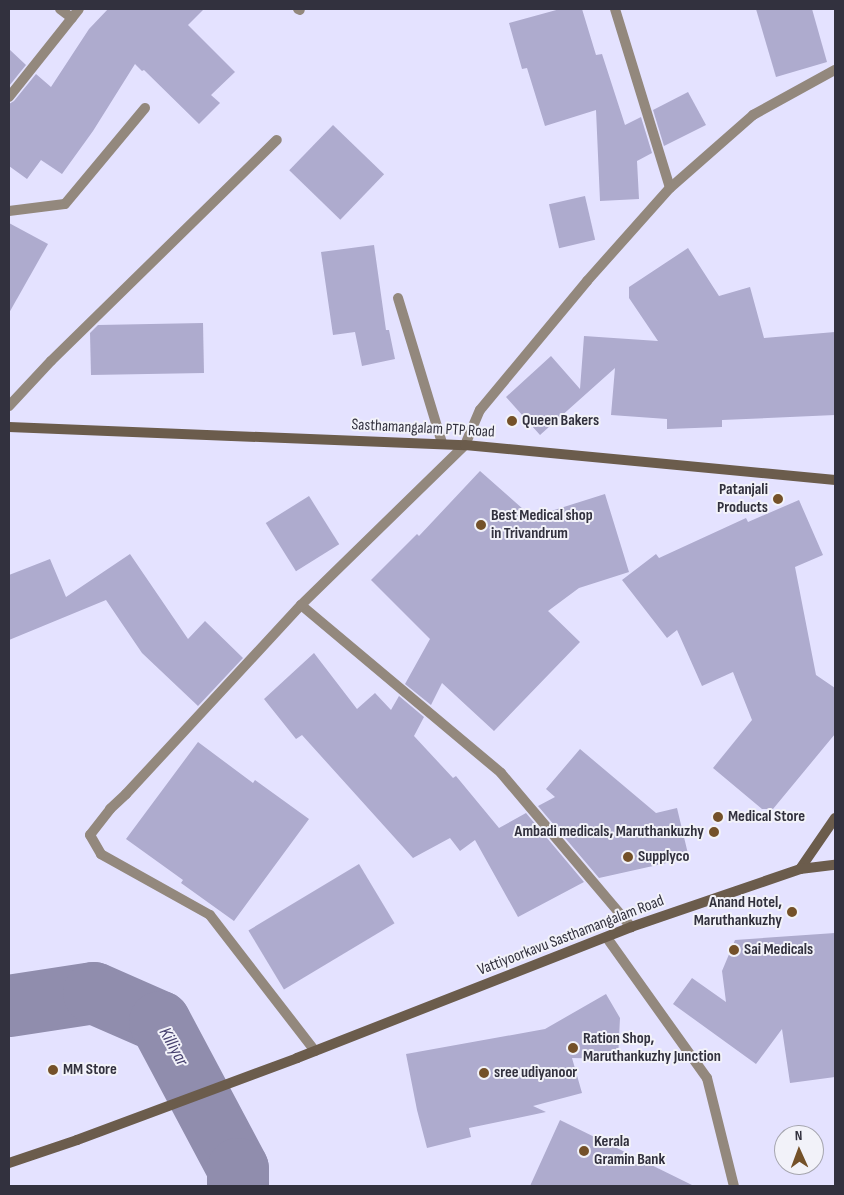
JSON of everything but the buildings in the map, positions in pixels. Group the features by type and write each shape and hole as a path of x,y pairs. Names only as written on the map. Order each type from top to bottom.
{"main road":[{"name":"Sasthamangalam PTP Road","path":"9,427 442,443 835,480"},
{"path":"800,869 835,818"},
{"name":"Vattiyoorkavu Sasthamangalam Road","path":"9,1163 77,1140 315,1051 631,927 800,869 835,865"}],"street":[{"path":"60,9 72,18"},
{"path":"9,97 79,9"},
{"path":"615,9 670,188"},
{"path":"315,1051 210,915 101,854 90,835 110,809 301,605 465,445 480,410 587,281 670,188 753,115 835,70"},
{"path":"9,211 65,204 145,108"},
{"path":"9,406 51,361 277,140"},
{"path":"398,298 442,443"},
{"path":"301,605 501,773 631,927"},
{"path":"607,938 707,1078 734,1186"}],"waterway":[{"name":"Killiyar","path":"9,1006 94,993 160,1022 238,1169 238,1186"}],"place":[{"name":"Queen Bakers","path":"512,421"},
{"name":"Patanjali Products","path":"778,499"},
{"name":"Best Medical shop in Trivandrum","path":"481,525"},
{"name":"Medical Store","path":"718,817"},
{"name":"Ambadi medicals, Maruthankuzhy","path":"714,832"},
{"name":"Supplyco","path":"628,857"},
{"name":"Anand Hotel, Maruthankuzhy","path":"792,912"},
{"name":"Sai Medicals","path":"734,950"},
{"name":"Ration Shop, Maruthankuzhy Junction","path":"573,1048"},
{"name":"MM Store","path":"53,1070"},
{"name":"sree udiyanoor","path":"484,1073"},
{"name":"Kerala Gramin Bank","path":"584,1151"}]}
